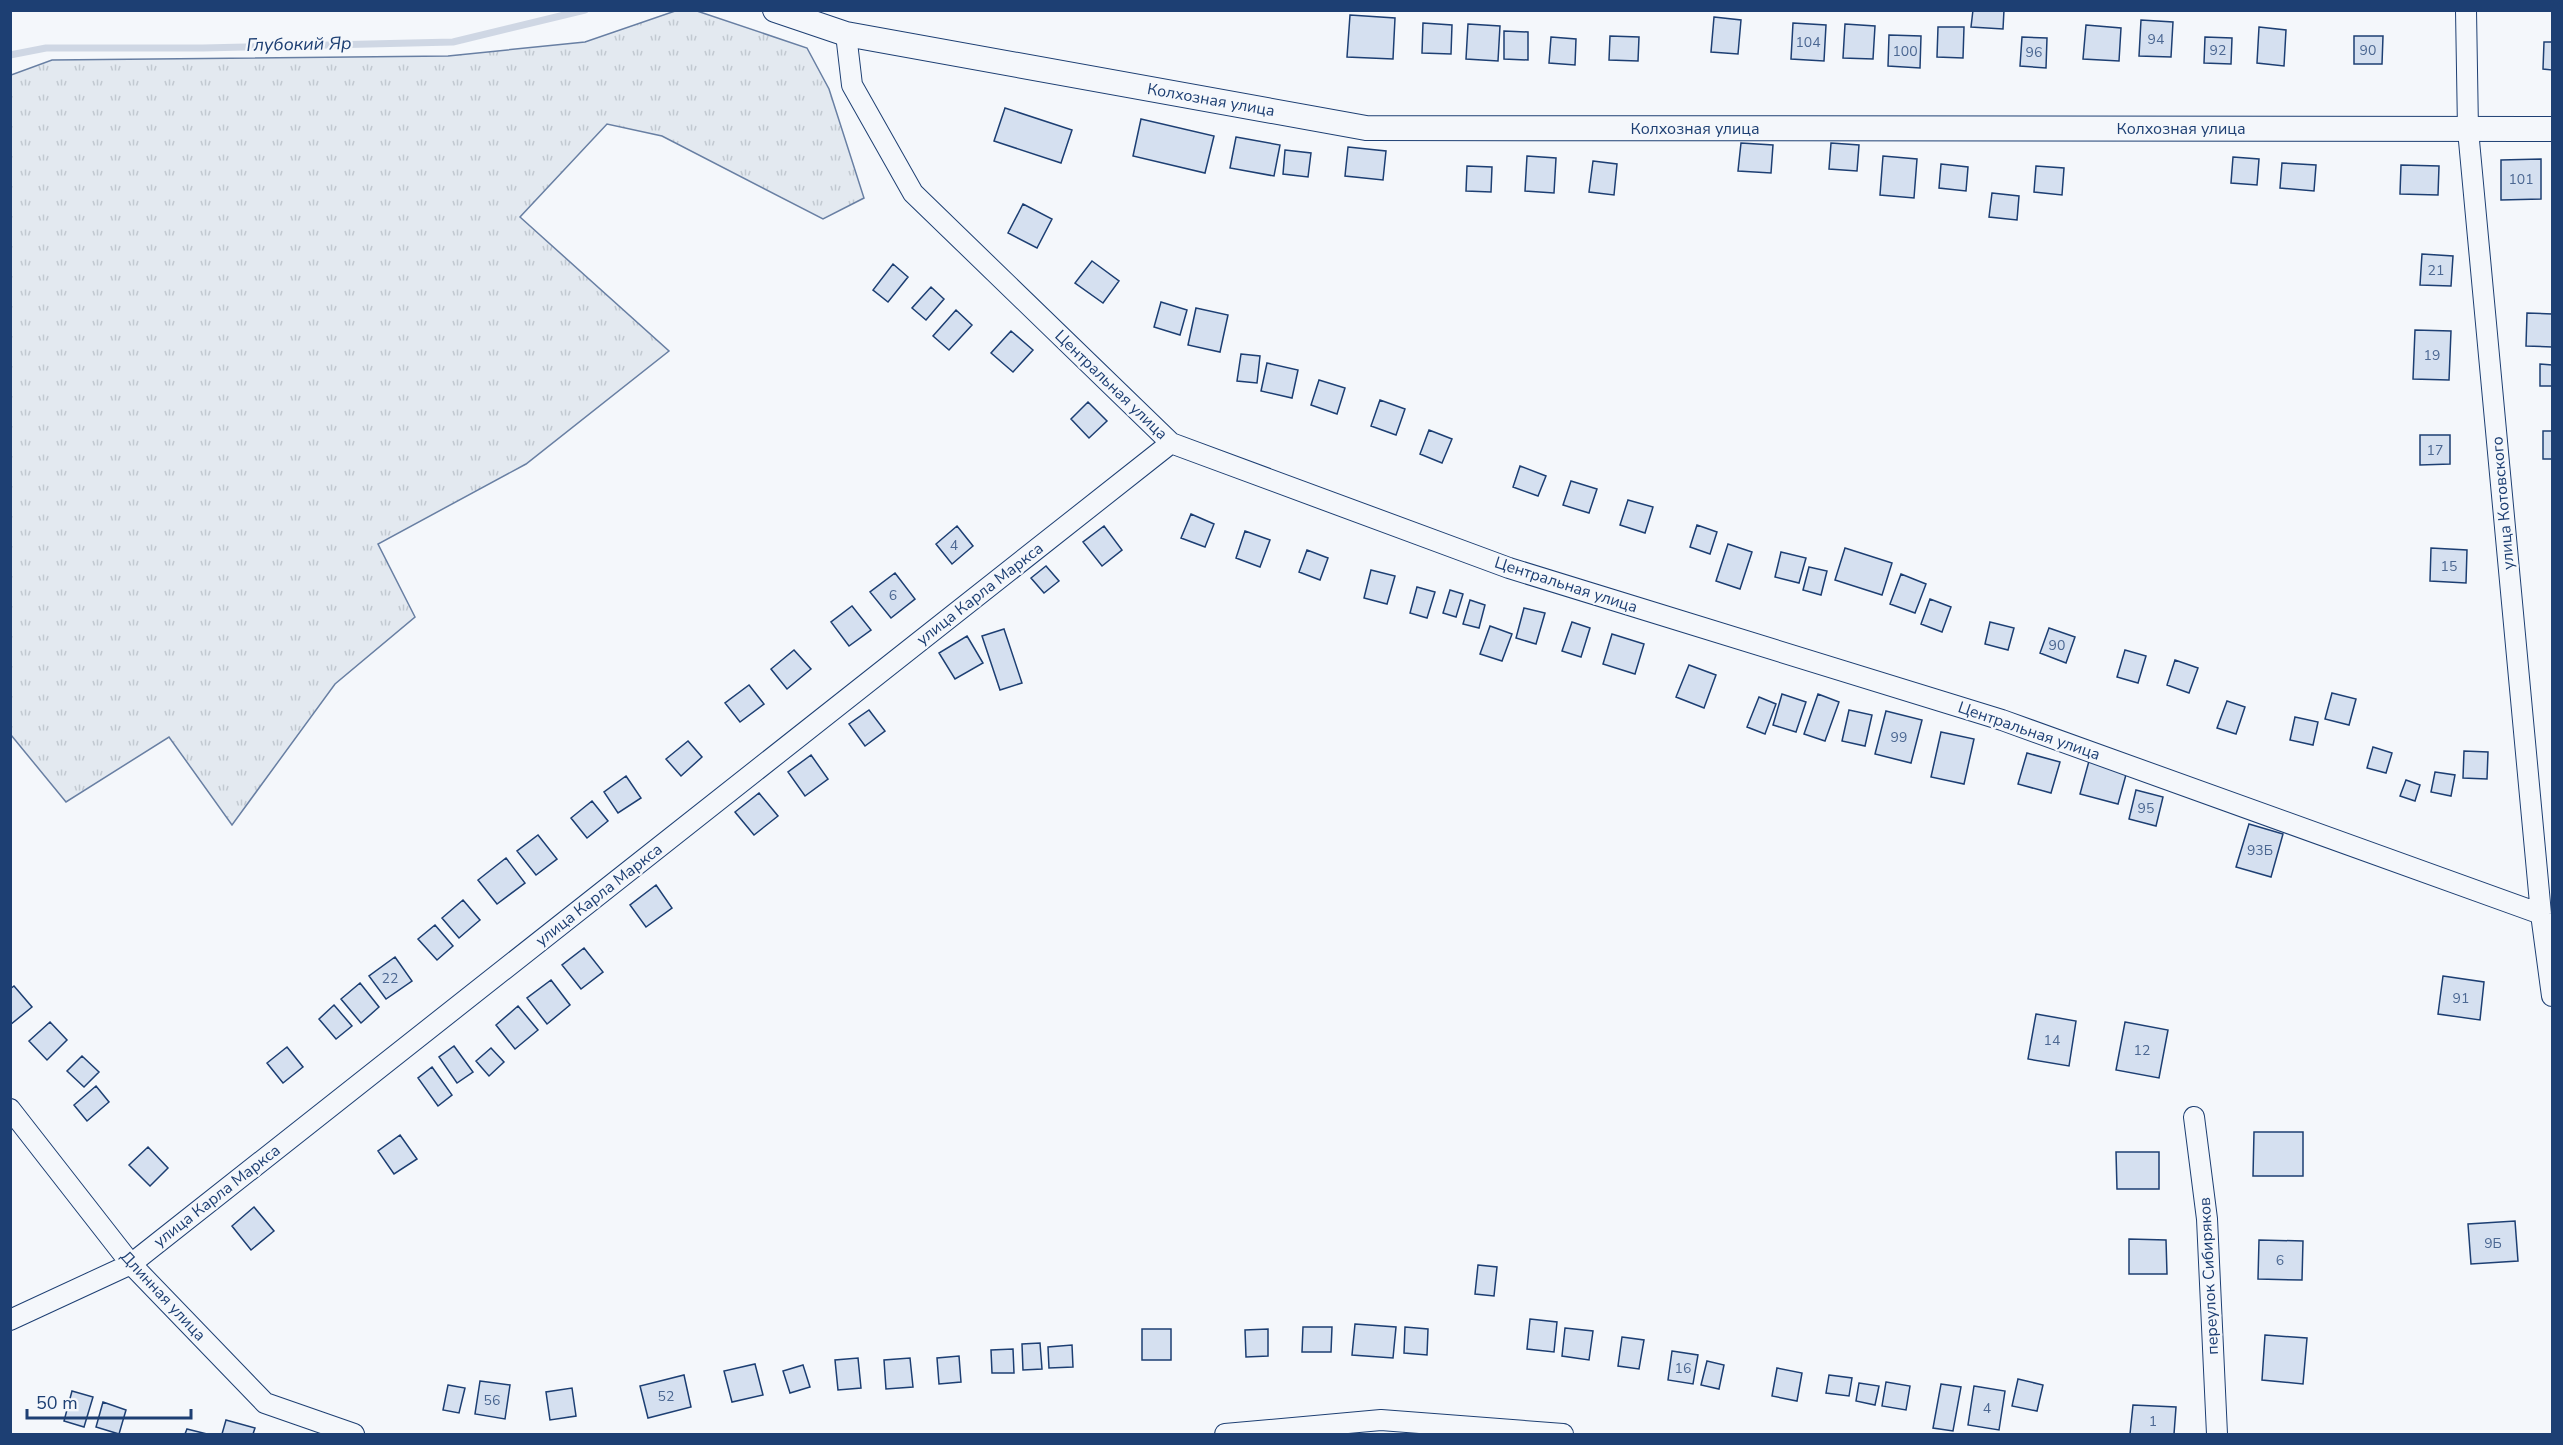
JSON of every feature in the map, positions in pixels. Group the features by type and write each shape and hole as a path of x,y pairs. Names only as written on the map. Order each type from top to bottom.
{"street":[{"path":"775,10 846,34"},
{"name":"улица Котовского","path":"2466,10 2468,130 2541,914 2553,996"},
{"name":"Колхозная улица","path":"846,34 1366,128 2553,129"},
{"name":"Центральная улица","path":"846,34 852,85 913,193 1171,443 1509,568 2002,720 2541,914"},
{"name":"улица Карла Маркса","path":"10,1320 131,1264 1171,443"},
{"name":"Длинная улица","path":"10,1109 131,1264 266,1403 354,1434"},
{"name":"переулок Сибиряков","path":"2194,1118 2207,1219 2217,1434"},
{"path":"1225,1434 1381,1420 1563,1434"}],"green space":[{"path":"678,10 697,11 807,48 829,89 864,198 823,219 662,136 607,124 520,217 669,351 526,464 378,544 415,617 335,684 232,825 169,737 66,802 11,735 11,75 52,60 448,56 585,42"}],"building":[{"path":"1973,10 2004,10 2003,29 1971,27"},
{"path":"1350,15 1395,18 1393,59 1347,57"},
{"path":"1714,17 1741,20 1738,54 1711,52"},
{"path":"2141,20 2173,22 2171,57 2139,56"},
{"path":"1423,23 1452,25 1451,54 1422,53"},
{"path":"1793,23 1826,25 1824,61 1791,59"},
{"path":"1468,24 1500,26 1498,61 1466,59"},
{"path":"1845,24 1875,26 1873,59 1843,58"},
{"path":"2086,25 2121,28 2119,61 2083,59"},
{"path":"1938,27 1964,27 1963,58 1937,57"},
{"path":"2259,27 2286,30 2284,66 2257,63"},
{"path":"1504,31 1528,32 1528,60 1504,59"},
{"path":"1889,35 1921,36 1920,68 1888,66"},
{"path":"1610,36 1639,37 1638,61 1609,60"},
{"path":"2354,36 2383,36 2382,64 2354,64"},
{"path":"1551,37 1576,39 1575,65 1549,63"},
{"path":"2022,37 2047,38 2046,68 2020,66"},
{"path":"2205,37 2232,38 2231,64 2204,63"},
{"path":"2544,42 2552,42 2552,70 2543,69"},
{"path":"1005,108 1072,130 1061,163 994,141"},
{"path":"1141,119 1214,136 1205,173 1133,156"},
{"path":"1236,137 1280,145 1274,176 1230,168"},
{"path":"1741,143 1773,145 1771,173 1738,171"},
{"path":"1831,143 1859,145 1857,171 1829,169"},
{"path":"1348,147 1386,151 1383,180 1345,176"},
{"path":"1285,150 1311,153 1308,177 1283,174"},
{"path":"1527,156 1556,158 1554,193 1525,191"},
{"path":"1883,156 1917,159 1914,198 1880,195"},
{"path":"2233,157 2259,159 2257,185 2231,183"},
{"path":"2541,159 2541,199 2501,200 2501,160"},
{"path":"1593,161 1617,164 1614,195 1589,192"},
{"path":"2282,163 2316,165 2314,191 2280,188"},
{"path":"1941,164 1968,167 1966,191 1939,188"},
{"path":"2401,165 2439,166 2438,195 2400,194"},
{"path":"1467,166 1492,167 1491,192 1466,191"},
{"path":"2036,166 2064,168 2062,195 2034,192"},
{"path":"1992,193 2019,196 2017,220 1989,217"},
{"path":"1023,204 1052,219 1037,248 1008,233"},
{"path":"2422,254 2453,256 2451,286 2420,285"},
{"path":"1092,261 1119,281 1103,303 1075,283"},
{"path":"893,264 908,277 888,302 873,290"},
{"path":"931,287 944,299 926,320 912,308"},
{"path":"1161,302 1187,310 1180,335 1154,327"},
{"path":"1196,308 1228,315 1220,352 1188,345"},
{"path":"956,310 972,325 949,350 933,336"},
{"path":"2527,313 2552,314 2552,347 2526,346"},
{"path":"2415,330 2451,331 2449,380 2413,379"},
{"path":"1011,331 1033,350 1013,372 991,353"},
{"path":"1241,354 1260,356 1257,383 1237,381"},
{"path":"1267,363 1298,370 1292,398 1261,391"},
{"path":"2540,364 2552,365 2552,386 2540,386"},
{"path":"1319,380 1345,388 1337,414 1311,405"},
{"path":"1380,400 1405,409 1396,435 1371,426"},
{"path":"1088,402 1107,421 1089,438 1071,419"},
{"path":"1429,430 1452,439 1442,463 1420,454"},
{"path":"2543,431 2552,431 2552,459 2543,459"},
{"path":"2420,435 2450,435 2450,464 2420,465"},
{"path":"1520,466 1546,476 1538,496 1513,487"},
{"path":"1571,481 1597,489 1589,513 1563,505"},
{"path":"1628,500 1653,507 1645,533 1620,525"},
{"path":"1191,514 1214,524 1205,547 1181,538"},
{"path":"1697,525 1717,532 1710,554 1690,547"},
{"path":"957,526 973,546 952,564 936,544"},
{"path":"1104,526 1122,550 1102,566 1083,542"},
{"path":"1245,531 1270,540 1260,567 1236,558"},
{"path":"1728,544 1752,552 1740,589 1716,581"},
{"path":"1845,548 1892,563 1882,595 1835,580"},
{"path":"2431,548 2467,550 2466,583 2430,581"},
{"path":"1307,550 1328,558 1320,580 1299,572"},
{"path":"1781,552 1806,558 1799,583 1775,577"},
{"path":"1046,566 1059,581 1044,593 1031,578"},
{"path":"1809,567 1827,571 1821,595 1803,590"},
{"path":"1371,570 1395,576 1387,604 1364,598"},
{"path":"895,573 915,599 891,618 870,592"},
{"path":"1901,574 1926,584 1915,613 1890,604"},
{"path":"1417,587 1435,592 1427,618 1410,613"},
{"path":"1450,590 1463,594 1456,617 1443,613"},
{"path":"1930,599 1951,607 1942,632 1921,624"},
{"path":"1470,600 1485,605 1479,628 1463,624"},
{"path":"852,606 871,630 849,646 831,622"},
{"path":"1524,608 1545,613 1536,644 1516,638"},
{"path":"1572,622 1590,628 1581,657 1562,651"},
{"path":"1990,622 2014,628 2008,650 1985,644"},
{"path":"1490,626 1512,634 1502,661 1480,654"},
{"path":"2049,628 2075,637 2066,663 2040,653"},
{"path":"1004,629 1022,683 1000,690 982,636"},
{"path":"1612,634 1644,644 1635,674 1603,664"},
{"path":"967,636 983,663 955,679 939,653"},
{"path":"794,650 811,669 787,689 771,669"},
{"path":"2125,650 2146,656 2138,683 2117,677"},
{"path":"2175,660 2198,668 2189,693 2167,685"},
{"path":"1689,665 1716,675 1704,708 1676,697"},
{"path":"749,685 764,704 740,722 725,703"},
{"path":"2332,693 2356,699 2349,725 2325,719"},
{"path":"1782,694 1806,702 1796,732 1773,725"},
{"path":"1818,694 1839,702 1825,741 1804,734"},
{"path":"1759,697 1776,704 1765,734 1747,727"},
{"path":"2227,701 2245,707 2236,734 2217,728"},
{"path":"869,710 885,731 865,746 849,724"},
{"path":"1849,710 1872,715 1865,746 1842,741"},
{"path":"1886,711 1922,720 1911,763 1875,754"},
{"path":"2295,717 2318,722 2313,745 2290,740"},
{"path":"1941,732 1974,739 1964,784 1931,777"},
{"path":"688,741 702,757 681,776 666,759"},
{"path":"2373,747 2392,753 2386,773 2367,768"},
{"path":"2464,751 2488,752 2487,779 2463,778"},
{"path":"2027,753 2060,762 2051,793 2018,784"},
{"path":"811,755 828,779 805,796 788,772"},
{"path":"2089,761 2127,771 2118,804 2080,794"},
{"path":"2435,772 2455,775 2451,796 2431,792"},
{"path":"626,776 641,798 618,813 604,792"},
{"path":"2406,780 2420,785 2415,801 2400,796"},
{"path":"2136,790 2163,797 2156,826 2129,819"},
{"path":"759,793 778,816 754,835 735,812"},
{"path":"592,801 608,821 587,838 571,818"},
{"path":"2249,824 2283,834 2271,877 2236,867"},
{"path":"538,835 557,859 536,875 517,851"},
{"path":"506,858 525,883 497,904 478,880"},
{"path":"656,885 672,908 646,927 630,905"},
{"path":"463,900 480,920 459,938 442,918"},
{"path":"435,925 453,946 437,960 418,939"},
{"path":"584,948 603,972 581,989 562,965"},
{"path":"395,957 412,981 386,999 369,976"},
{"path":"2443,976 2484,982 2480,1020 2438,1014"},
{"path":"551,980 570,1005 547,1024 527,998"},
{"path":"360,983 379,1007 361,1023 341,999"},
{"path":"14,986 32,1007 10,1025 10,989"},
{"path":"334,1005 352,1026 336,1039 319,1019"},
{"path":"518,1006 538,1030 515,1049 496,1025"},
{"path":"2036,1014 2076,1021 2069,1066 2028,1059"},
{"path":"50,1022 67,1040 47,1060 29,1041"},
{"path":"2125,1022 2168,1030 2159,1078 2116,1070"},
{"path":"454,1046 473,1072 457,1083 439,1057"},
{"path":"287,1047 303,1067 283,1083 267,1063"},
{"path":"491,1048 504,1062 489,1076 476,1061"},
{"path":"82,1056 99,1072 84,1087 67,1071"},
{"path":"432,1067 452,1095 438,1106 418,1078"},
{"path":"96,1086 109,1102 87,1121 74,1105"},
{"path":"2254,1132 2303,1132 2303,1176 2253,1176"},
{"path":"400,1135 417,1159 394,1174 378,1151"},
{"path":"148,1147 168,1168 150,1186 129,1165"},
{"path":"2116,1152 2159,1152 2159,1189 2117,1189"},
{"path":"254,1207 274,1231 251,1250 232,1226"},
{"path":"2515,1221 2518,1261 2471,1264 2468,1224"},
{"path":"2129,1239 2166,1240 2167,1274 2129,1274"},
{"path":"2259,1240 2303,1241 2302,1280 2258,1279"},
{"path":"1478,1265 1497,1267 1494,1296 1475,1294"},
{"path":"1530,1319 1557,1322 1554,1352 1527,1349"},
{"path":"1355,1324 1396,1327 1393,1358 1352,1355"},
{"path":"1303,1327 1332,1327 1331,1352 1302,1352"},
{"path":"1405,1327 1428,1329 1427,1355 1404,1353"},
{"path":"1565,1328 1593,1331 1589,1360 1562,1356"},
{"path":"1142,1329 1171,1329 1171,1360 1142,1360"},
{"path":"1268,1329 1268,1356 1246,1357 1245,1330"},
{"path":"2265,1335 2307,1338 2303,1384 2262,1380"},
{"path":"1622,1337 1644,1340 1639,1369 1618,1366"},
{"path":"1040,1343 1042,1369 1023,1370 1022,1344"},
{"path":"1072,1345 1073,1367 1049,1368 1048,1347"},
{"path":"1013,1349 1014,1373 992,1373 991,1350"},
{"path":"1672,1351 1698,1355 1693,1384 1668,1380"},
{"path":"959,1356 961,1382 939,1384 937,1358"},
{"path":"858,1358 861,1388 838,1390 835,1360"},
{"path":"910,1358 913,1387 886,1389 884,1360"},
{"path":"1707,1361 1724,1365 1719,1389 1701,1385"},
{"path":"755,1364 763,1395 732,1402 724,1371"},
{"path":"803,1365 810,1387 790,1393 783,1371"},
{"path":"1777,1368 1802,1373 1797,1401 1772,1396"},
{"path":"684,1375 691,1407 648,1418 640,1386"},
{"path":"1829,1375 1852,1378 1849,1396 1826,1393"},
{"path":"2018,1379 2043,1385 2037,1411 2012,1406"},
{"path":"480,1381 510,1385 505,1419 475,1414"},
{"path":"1886,1382 1910,1386 1906,1410 1882,1406"},
{"path":"1859,1383 1879,1386 1875,1405 1856,1401"},
{"path":"1941,1384 1961,1387 1953,1431 1933,1428"},
{"path":"448,1385 465,1388 459,1413 443,1410"},
{"path":"1974,1386 2005,1391 1999,1430 1968,1425"},
{"path":"572,1388 576,1416 550,1420 546,1392"},
{"path":"72,1391 93,1397 84,1427 64,1421"},
{"path":"103,1402 126,1410 119,1434 96,1427"},
{"path":"2133,1405 2176,1407 2174,1434 2130,1434"},
{"path":"226,1420 255,1428 253,1434 222,1434"},
{"path":"187,1429 207,1434 185,1434"}],"waterway":[{"name":"Глубокий Яр","path":"10,55 46,48 203,48 453,42 585,10"}]}
